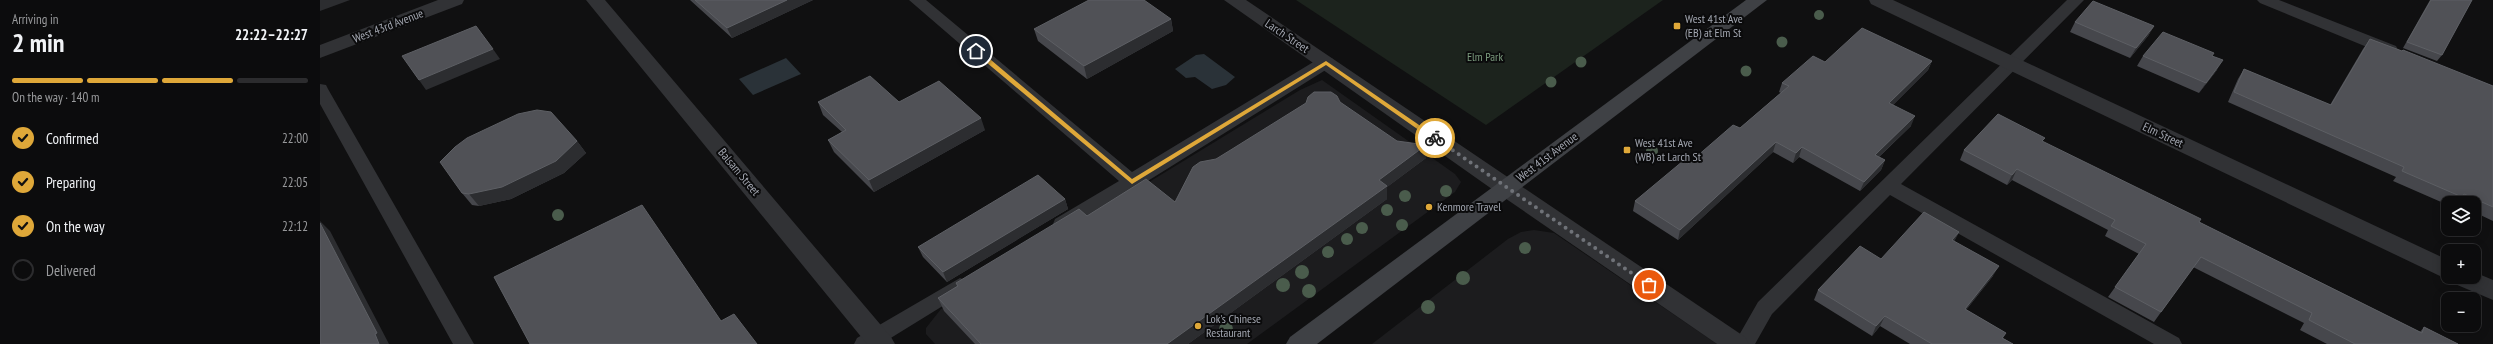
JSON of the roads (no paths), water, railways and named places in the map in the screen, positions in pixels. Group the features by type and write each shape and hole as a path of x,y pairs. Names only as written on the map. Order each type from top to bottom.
{"main road":[{"name":"West 41st Avenue","path":"1300,344 1758,0"}],"street":[{"name":"West 43rd Avenue","path":"320,52 455,0"},
{"name":"Balsam Street","path":"595,0 874,342"},
{"name":"Larch Street","path":"1233,0 1326,62 1507,188 1736,344"},
{"name":"Elm Street","path":"1878,0 2441,267"},
{"path":"2478,284 2493,291"}],"lane":[{"path":"917,0 1132,182"},
{"path":"1744,344 1765,308 2076,0"},
{"path":"2265,0 2405,56"},
{"path":"1044,235 1326,62"},
{"path":"320,89 464,344"},
{"path":"1889,186 2172,344"},
{"path":"874,342 978,276"}],"place":[{"name":"West 41st Ave (EB) at Elm St","path":"1677,26"},
{"name":"West 41st Ave (WB) at Larch St","path":"1627,150"},
{"name":"Kenmore Travel","path":"1429,207"},
{"name":"Lok's Chinese Restaurant","path":"1198,326"}],"park label":[{"name":"Elm Park","path":"1485,57"}]}
